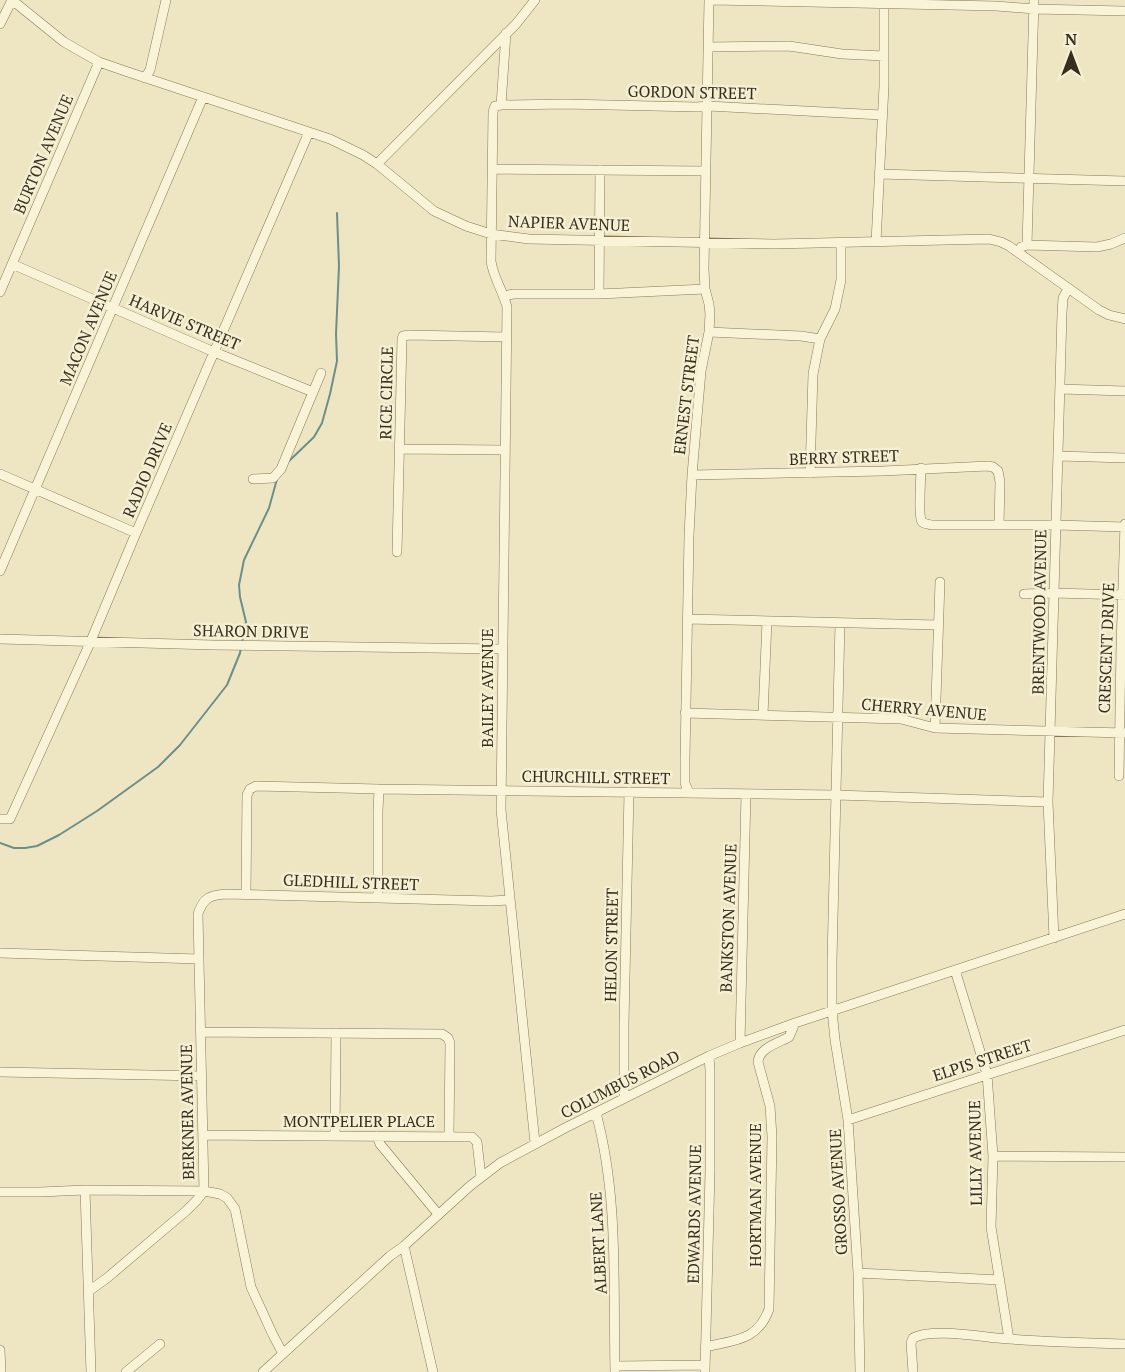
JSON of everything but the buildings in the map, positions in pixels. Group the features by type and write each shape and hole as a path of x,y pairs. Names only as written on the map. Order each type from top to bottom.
{"street":[{"path":"0,24 12,0"},
{"name":"NAPIER AVENUE","path":"12,0 58,38 99,62 330,140 377,164 434,211 466,226 491,234 520,238 774,244 981,238 996,240 1013,249 1099,310 1125,319"},
{"path":"146,78 150,70 166,0"},
{"path":"377,164 506,33 535,0"},
{"path":"711,0 996,6 1034,4 1125,11"},
{"name":"ERNEST STREET","path":"689,793 685,783 685,713 689,536 701,371 709,332 709,304 705,289 704,262 711,0"},
{"path":"876,242 884,2"},
{"path":"1027,245 1034,4"},
{"name":"BAILEY AVENUE","path":"506,33 501,105 495,106 494,112 491,234 492,268 507,307 501,649 501,810 535,1143"},
{"path":"708,47 789,46 842,54 884,56"},
{"name":"BURTON AVENUE","path":"0,292 99,62"},
{"name":"MACON AVENUE","path":"0,571 203,97"},
{"name":"GORDON STREET","path":"501,105 708,106 882,115"},
{"name":"RADIO DRIVE","path":"5,819 90,643 309,132"},
{"path":"492,169 706,171"},
{"path":"599,294 600,170"},
{"path":"879,174 1125,181"},
{"path":"1013,249 1027,245 1097,247 1111,244 1125,237"},
{"path":"810,473 813,374 820,339 834,309 841,280 841,243"},
{"name":"HARVIE STREET","path":"12,264 214,352 313,392"},
{"path":"504,297 513,294 599,294 705,289"},
{"name":"BRENTWOOD AVENUE","path":"1054,938 1048,802 1062,302 1068,289"},
{"path":"709,332 820,339"},
{"name":"RICE CIRCLE","path":"505,450 400,449 403,336 506,337"},
{"path":"253,478 273,478 281,469 321,373"},
{"path":"1060,389 1125,391"},
{"path":"397,552 400,449"},
{"path":"1059,456 1125,458"},
{"name":"BERRY STREET","path":"692,475 883,471 988,466 998,471 999,525"},
{"path":"921,468 920,512 921,521 924,523 931,525 1125,527"},
{"path":"0,474 136,533"},
{"name":"CRESCENT DRIVE","path":"1119,776 1122,733 1125,521"},
{"path":"935,728 940,582"},
{"path":"1024,594 1124,595"},
{"path":"687,619 938,625"},
{"path":"763,715 767,621"},
{"name":"GROSSO AVENUE","path":"840,623 832,1010 848,1120 858,1273 860,1372"},
{"name":"SHARON DRIVE","path":"0,639 90,643 501,649"},
{"name":"CHERRY AVENUE","path":"685,713 901,719 935,728 1122,733"},
{"name":"CHURCHILL STREET","path":"246,894 247,795 250,789 256,786 836,795 1048,802"},
{"path":"378,898 379,789"},
{"name":"HELON STREET","path":"624,1098 629,792"},
{"name":"BANKSTON AVENUE","path":"740,1043 746,794"},
{"name":"GLEDHILL STREET","path":"199,911 201,904 211,896 226,894 509,900"},
{"name":"BERKNER AVENUE","path":"199,911 204,1191 227,1198 235,1209 251,1287 283,1354"},
{"name":"COLUMBUS ROAD","path":"264,1372 390,1256 481,1177 535,1143 709,1056 740,1043 832,1010 1125,914"},
{"path":"0,953 199,959"},
{"name":"LILLY AVENUE","path":"955,970 987,1074 993,1156 991,1227 1009,1340"},
{"name":"HORTMAN AVENUE","path":"705,1347 753,1334 765,1319 769,1309 771,1106 758,1056 762,1051 789,1037 795,1023"},
{"name":"ELPIS STREET","path":"848,1120 1125,1030"},
{"path":"201,1032 440,1034 448,1038 450,1043 449,1137"},
{"path":"335,1136 336,1033"},
{"name":"EDWARDS AVENUE","path":"705,1368 710,1171 709,1056"},
{"path":"0,1072 201,1076"},
{"name":"ALBERT LANE","path":"596,1113 602,1134 611,1195 614,1242 615,1369"},
{"name":"MONTPELIER PLACE","path":"203,1135 469,1137 476,1140 481,1177"},
{"path":"377,1136 380,1144 438,1214"},
{"path":"993,1156 1125,1157"},
{"path":"85,1190 91,1372"},
{"path":"0,1191 204,1191"},
{"path":"89,1291 186,1211 204,1191"},
{"path":"404,1246 433,1372"},
{"path":"858,1273 1000,1280"},
{"path":"913,1372 911,1343 917,1335 935,1333 1009,1340 1125,1344"},
{"path":"126,1372 160,1344"},
{"path":"0,1350 1,1372"},
{"path":"615,1369 705,1368"}],"waterway":[{"path":"288,462 314,437 322,423 337,361 339,266 337,213"},
{"path":"242,642 246,622 239,585 244,560 269,508 277,479"},
{"path":"0,843 14,848 37,846 97,811 158,767 180,745 227,685 241,647"}]}
